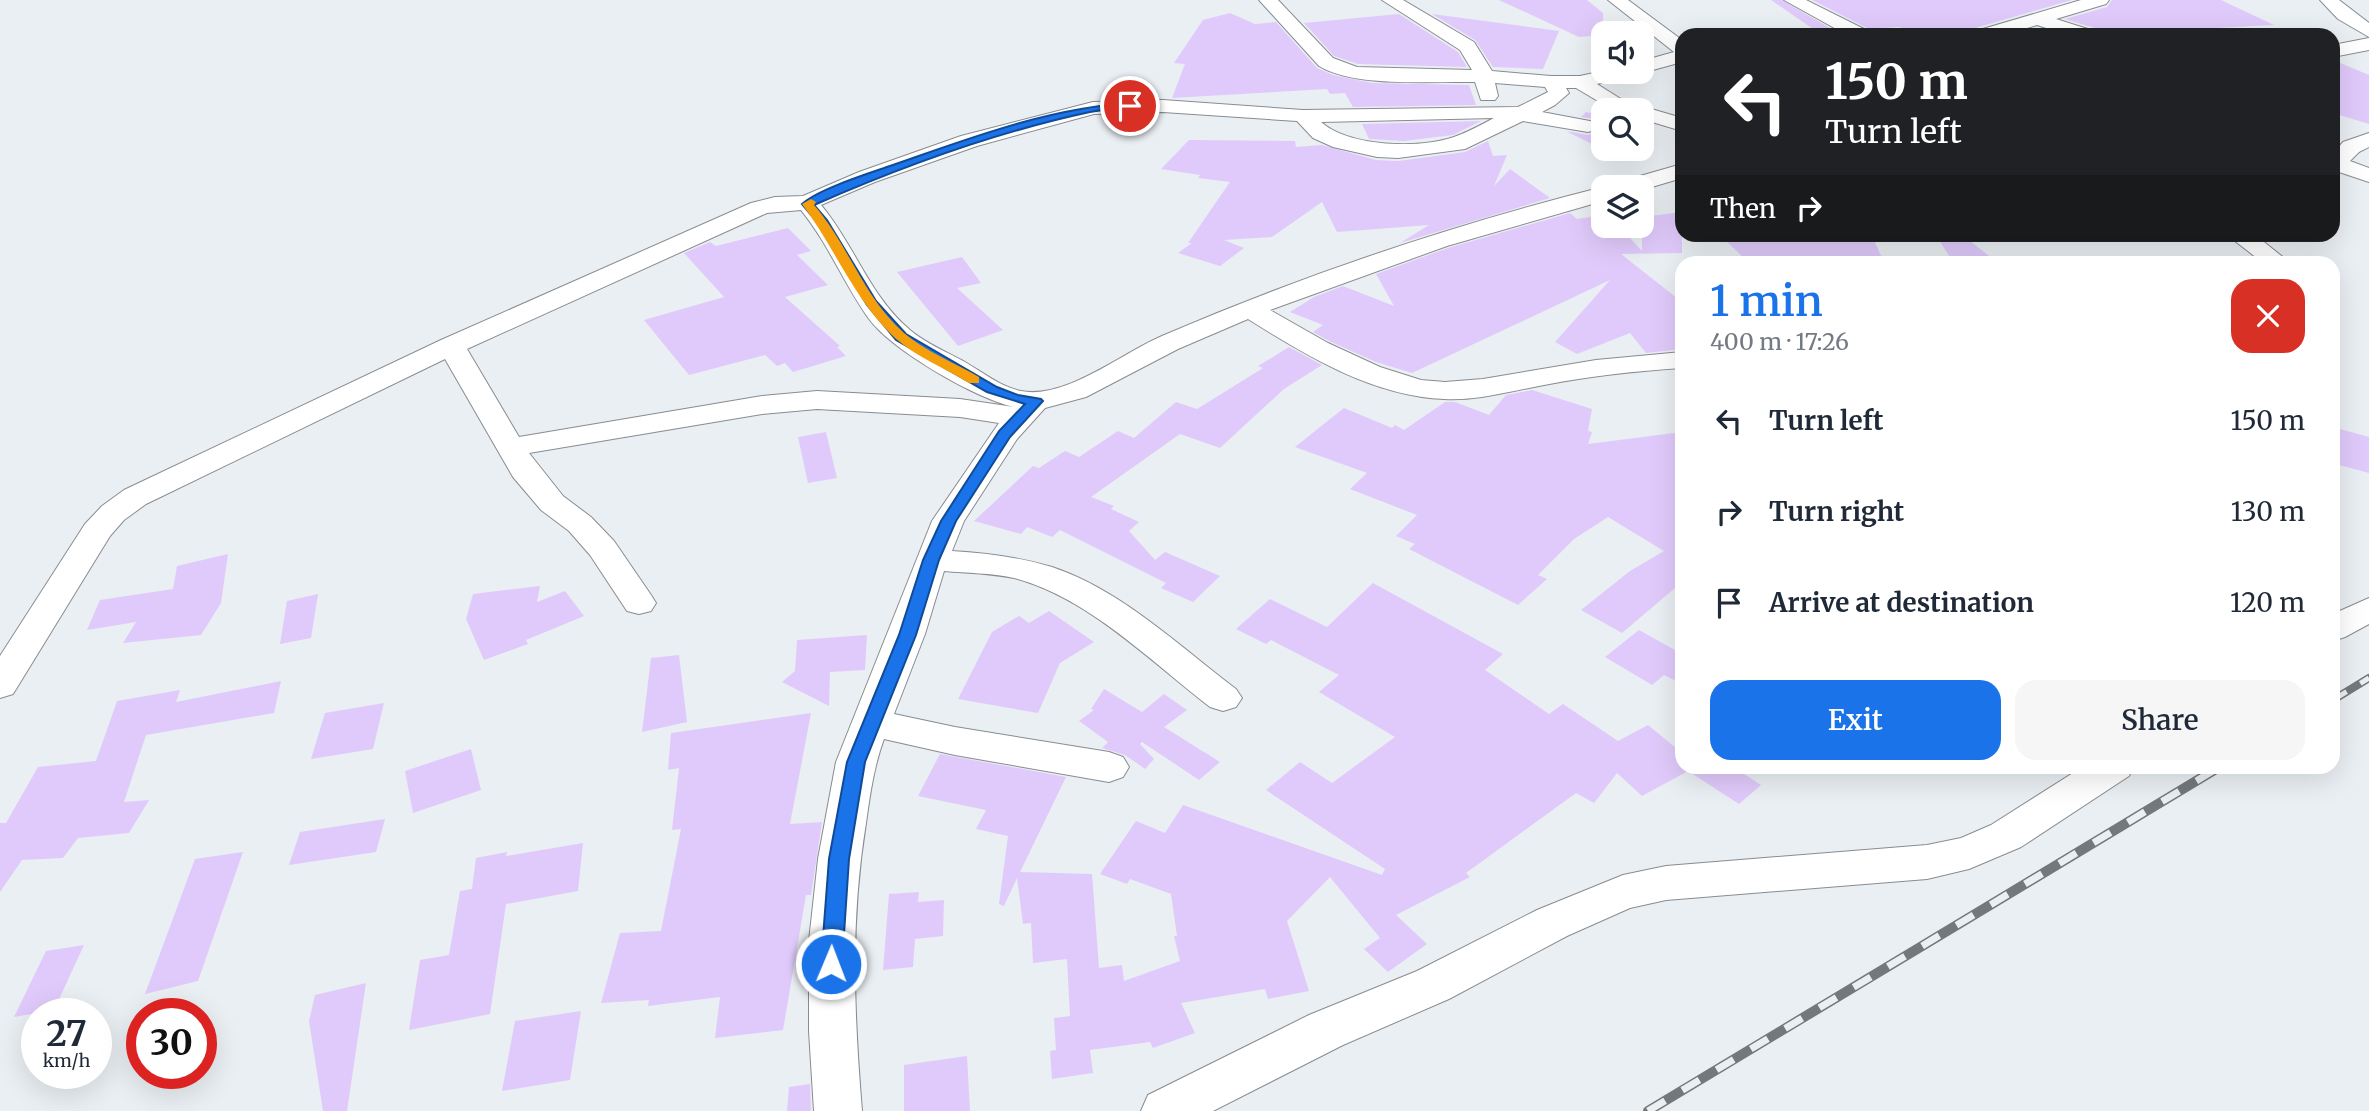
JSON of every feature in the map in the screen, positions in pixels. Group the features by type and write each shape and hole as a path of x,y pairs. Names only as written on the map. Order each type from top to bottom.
{"street":[{"path":"1268,0 1326,62 1338,69 1384,75 1482,76 1551,82 1591,79"},
{"path":"1391,0 1468,46 1476,56 1494,113"},
{"path":"1618,0 1675,44"},
{"path":"1793,0 1847,28"},
{"path":"2005,28 2099,0"},
{"path":"2329,0 2344,15 2369,31"},
{"path":"2034,19 2064,28"},
{"path":"2340,50 2369,44"},
{"path":"1654,64 1675,58"},
{"path":"1303,116 1321,134 1341,142 1377,150 1398,151 1457,144 1559,93 1551,82"},
{"path":"1580,82 1606,98"},
{"path":"0,685 97,531 113,513 162,483 451,346 759,208 775,204 807,204 867,177 957,145 1058,115 1093,108 1163,106 1303,116 1522,113 1588,126"},
{"path":"1654,117 1675,123"},
{"path":"2340,156 2369,139"},
{"path":"2340,160 2369,175"},
{"path":"1654,180 1675,174"},
{"path":"512,447 762,405 817,400 1027,409 1076,391 1168,343 1250,309 1438,242 1591,197"},
{"path":"807,204 821,220 880,315 901,337 992,390 1015,399 1027,409"},
{"path":"2249,242 2269,256"},
{"path":"1250,309 1298,339 1374,374 1443,391 1480,388 1594,368 1675,360"},
{"path":"451,346 524,470 552,503 580,524 602,548 639,603"},
{"path":"838,1111 832,1031 831,942 847,807 856,762 907,635 931,560 948,521 967,490 1027,409"},
{"path":"931,560 1017,568 1053,581 1090,599 1223,698"},
{"path":"2340,625 2369,608"},
{"path":"873,723 967,743 1109,767"},
{"path":"1165,1111 1326,1030 1433,985 1552,923 1623,892 1666,883 1927,862 1969,853 2006,836 2103,774"}],"building":[{"path":"1499,0 1587,0 1603,13 1603,21 1591,21 1591,36 1579,37"},
{"path":"1771,0 1782,0 1830,28 1812,28"},
{"path":"1812,0 2072,0 1975,28 1867,28"},
{"path":"2112,0 2221,0 2274,25 2095,28 2065,19 2107,7"},
{"path":"1230,13 1255,24 1276,22 1317,68 1333,75 1372,83 1469,85 1476,105 1353,107 1345,93 1330,94 1327,89 1172,98 1185,64 1174,63 1203,20"},
{"path":"1399,14 1458,52 1467,67 1358,64 1334,56 1304,23"},
{"path":"1432,14 1559,31 1543,69 1493,67 1475,40"},
{"path":"2340,63 2369,75 2369,124 2340,115"},
{"path":"1586,112 1591,113 1591,118 1581,117"},
{"path":"1481,121 1453,135 1404,141 1369,139 1362,124"},
{"path":"1566,131 1591,134 1591,144"},
{"path":"1189,140 1295,141 1296,147 1322,145 1376,160 1398,161 1465,152 1488,141 1493,156 1507,155 1494,186 1510,169 1550,198 1400,243 1429,225 1337,232 1322,202 1272,237 1224,240 1244,248 1220,266 1178,253 1192,243 1188,243 1230,182 1161,169"},
{"path":"1570,213 1577,219 1591,217 1591,238 1630,238 1642,251 1642,238 1654,238 1654,216 1675,213 1675,242 1682,242 1682,253 1621,254 1675,296 1675,350 1646,353 1630,333 1577,354 1555,342 1610,280 1412,373 1376,362 1329,341 1313,332 1323,325 1290,312 1314,297 1343,286 1394,306 1376,274 1448,248"},
{"path":"788,228 811,251 797,255 828,285 785,297 840,346 837,347 846,356 793,372 785,363 777,366 765,355 689,375 644,320 724,297 684,253 710,242 716,246"},
{"path":"1727,242 1875,242 1881,256 1742,256"},
{"path":"1940,242 1971,242 1989,256 1949,256"},
{"path":"962,257 981,283 957,288 1003,330 958,346 897,272"},
{"path":"1289,347 1322,365 1284,389 1220,448 1180,434 1091,497 1114,506 1111,509 1139,522 1129,531 1155,560 1165,552 1220,576 1193,602 1161,588 1166,583 1060,530 1052,537 1027,527 1021,534 974,521 1033,466 1039,468 1065,451 1079,457 1118,431 1134,438 1176,402 1197,409 1263,368 1258,366"},
{"path":"1532,390 1592,409 1588,431 1592,432 1588,444 1675,434 1675,588 1622,633 1581,610 1630,571 1664,551 1608,517 1574,539 1538,575 1547,579 1518,605 1409,549 1415,544 1396,536 1417,515 1350,489 1367,473 1295,447 1344,408 1392,428 1395,425 1404,430 1445,402 1455,402 1489,415 1506,395"},
{"path":"2340,429 2369,437 2369,473 2340,465"},
{"path":"826,432 837,478 808,483 798,437"},
{"path":"228,554 221,603 201,635 123,643 136,622 87,630 100,600 173,589 177,566"},
{"path":"1373,583 1503,654 1485,670 1549,714 1563,704 1618,741 1648,725 1675,747 1675,774 1682,774 1642,796 1617,773 1594,803 1576,793 1466,873 1470,877 1396,915 1427,944 1388,972 1364,949 1380,938 1330,877 1287,921 1309,991 1268,999 1265,989 1181,1003 1195,1033 1153,1048 1150,1042 1090,1050 1093,1073 1052,1079 1050,1051 1056,1050 1054,1018 1070,1016 1067,959 1033,963 1031,923 1023,924 1017,878 1004,906 999,904 1008,836 976,829 986,810 918,796 940,754 1066,777 1020,872 1092,874 1099,968 1122,965 1124,981 1180,961 1174,936 1177,936 1171,894 1130,879 1127,884 1100,874 1136,821 1165,833 1183,805 1382,875 1385,869 1266,790 1300,762 1332,783 1395,737 1319,692 1339,675 1271,640 1266,644 1236,629 1270,599 1327,627"},
{"path":"540,586 537,602 565,591 584,616 526,640 528,644 484,660 466,619 473,594"},
{"path":"318,594 311,638 280,644 287,601"},
{"path":"1049,611 1094,642 1060,663 1038,713 958,699 992,632 1019,616 1029,623"},
{"path":"1639,630 1675,650 1675,680 1664,675 1652,685 1605,657"},
{"path":"867,635 865,670 830,672 829,706 782,682 795,671 797,640"},
{"path":"679,655 687,722 642,732 651,658"},
{"path":"281,681 274,713 146,735 124,802 149,800 129,833 78,838 63,858 22,860 0,892 0,823 6,823 38,767 96,761 117,701 180,690 176,702"},
{"path":"1104,689 1142,712 1164,694 1187,710 1164,727 1220,762 1199,780 1142,742 1140,744 1154,759 1145,769 1125,755 1102,748 1108,742 1079,721 1094,710 1091,709"},
{"path":"384,703 373,749 311,759 325,713"},
{"path":"811,713 790,824 822,822 811,895 806,895 783,1030 715,1038 720,997 648,1006 649,1000 601,1003 620,933 661,931 681,829 672,830 679,768 668,770 671,733"},
{"path":"471,749 481,790 413,813 405,771"},
{"path":"1693,774 1744,774 1761,785 1739,804"},
{"path":"385,819 376,852 289,865 300,832"},
{"path":"583,843 578,891 506,904 490,1014 409,1030 420,960 449,955 460,891 472,889 476,858 507,852 506,856"},
{"path":"243,852 198,981 145,994 195,859"},
{"path":"919,892 918,902 944,900 943,936 915,939 913,967 883,970 889,894"},
{"path":"84,945 60,998 23,998 46,951"},
{"path":"366,983 347,1111 323,1111 309,1021 315,995"},
{"path":"21,1003 21,1016 14,1017"},
{"path":"581,1011 570,1080 502,1091 515,1021"},
{"path":"967,1056 970,1111 904,1111 904,1065"},
{"path":"810,1084 811,1111 787,1111 789,1087"}],"railway":[{"path":"2340,696 2369,678"},
{"path":"1648,1111 2208,774"}],"slow traffic":[{"path":"811,202 807,204 821,220 839,253 880,315 901,337 974,380"}],"route":[{"path":"831,964 839,859 856,762 907,635 931,560 948,521 1004,435 1036,401 1015,399 992,390 901,337 871,303 821,220 807,204 867,177 995,134 1058,115 1093,108 1130,106"}]}
